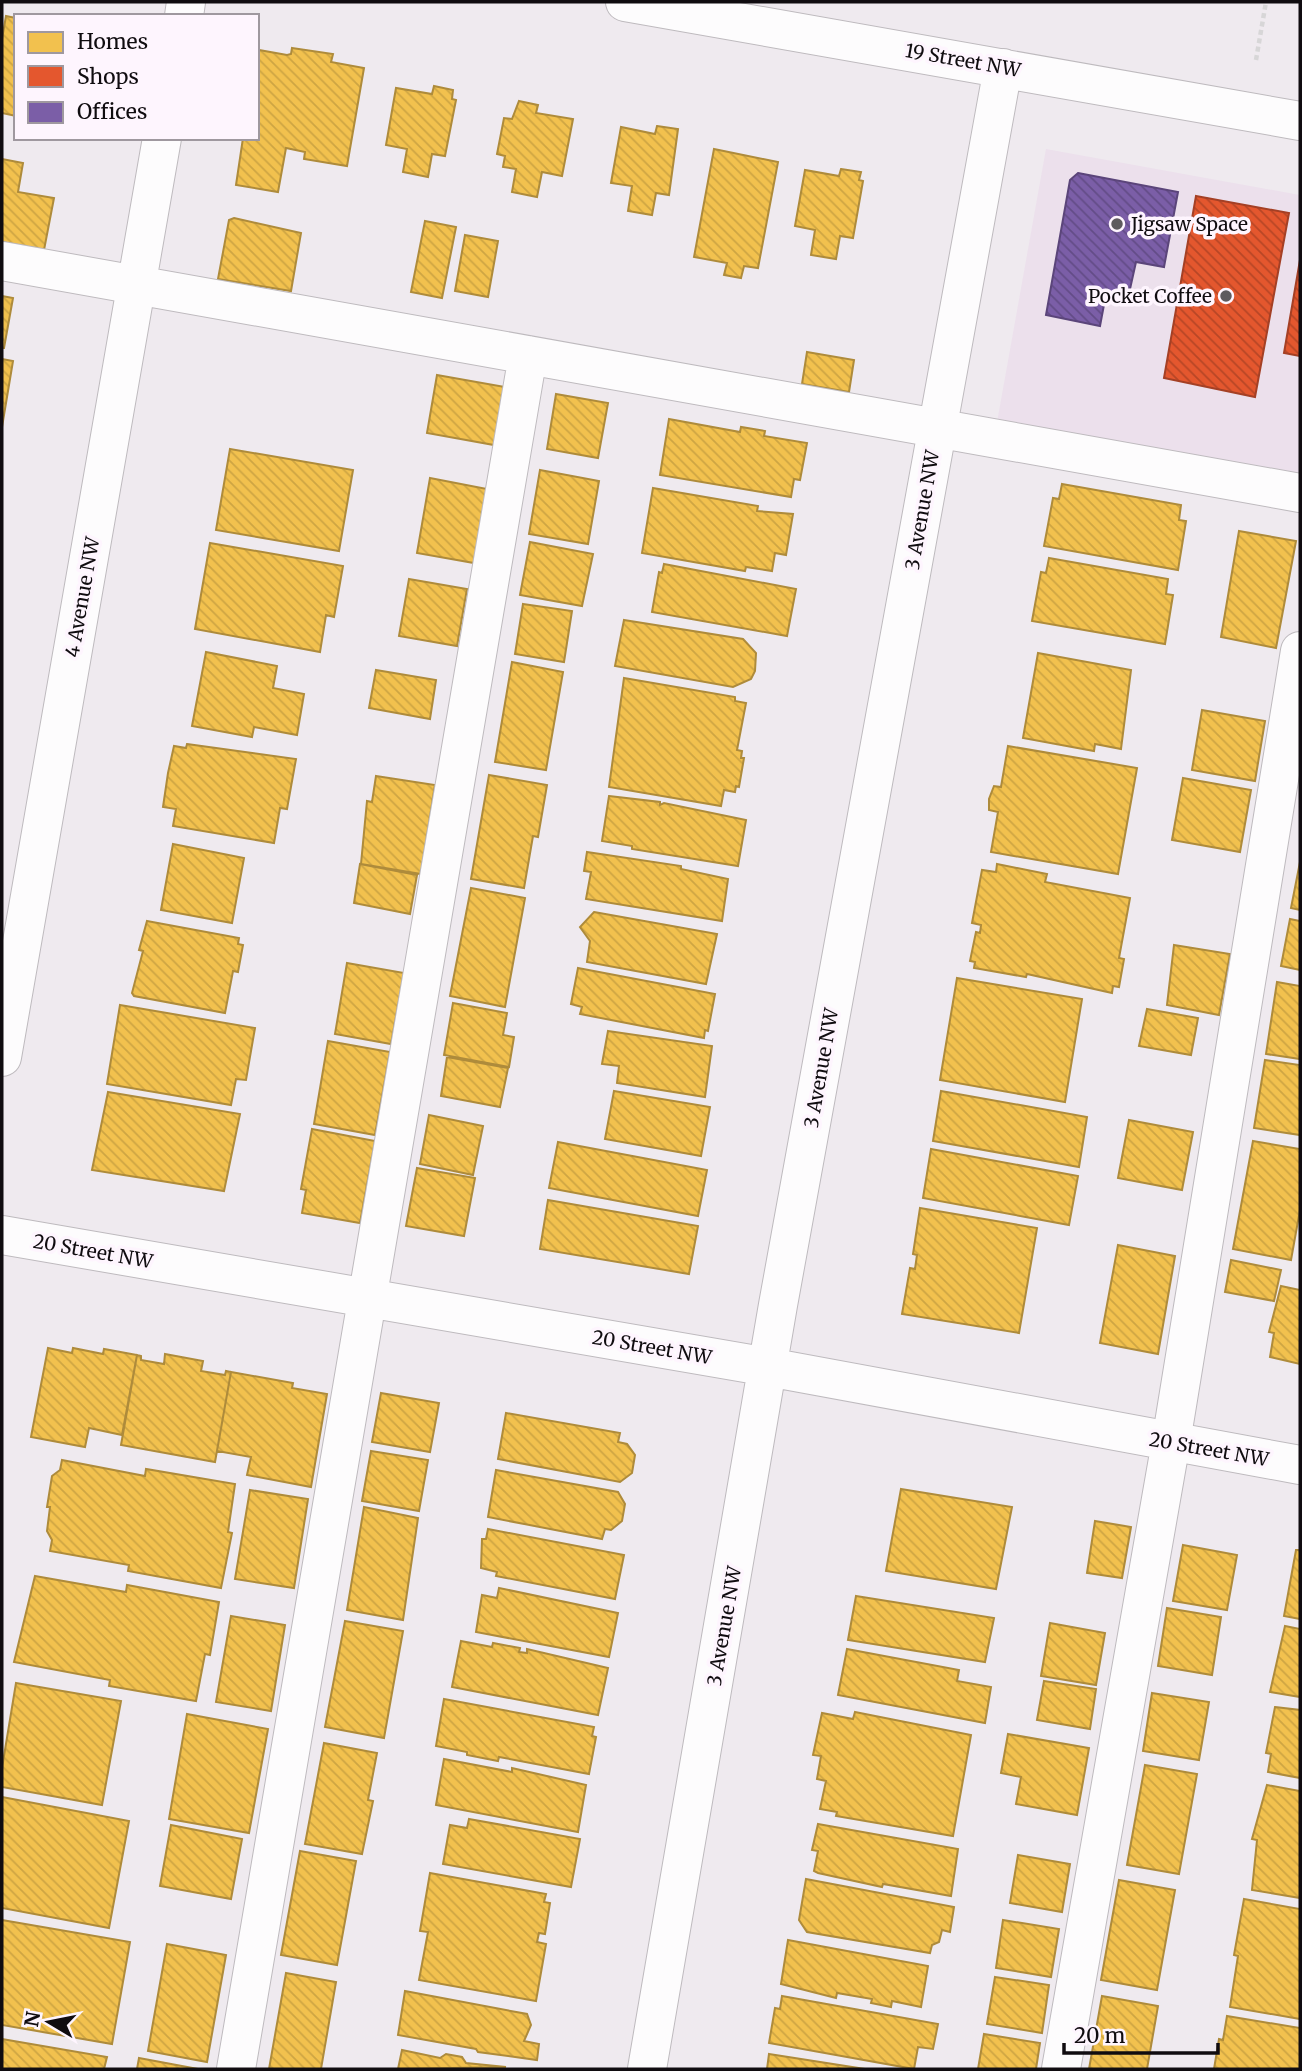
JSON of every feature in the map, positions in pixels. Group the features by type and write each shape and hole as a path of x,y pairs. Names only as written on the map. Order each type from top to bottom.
{"street":[{"name":"19 Street NW","path":"625,2 1300,121"},
{"name":"3 Avenue NW","path":"647,2069 768,1367 1003,68"},
{"name":"4 Avenue NW","path":"2,1057 162,140"},
{"path":"2,261 1300,493"},
{"path":"236,2069 528,355"},
{"path":"1061,2069 1171,1442 1300,651"},
{"name":"20 Street NW","path":"2,1235 768,1367 1300,1465"}],"path":[{"path":"1256,60 1266,2"}],"shaded area":[{"path":"1046,149 1300,195 1300,483 996,428"}],"building: Homes":[{"path":"6,16 14,18 14,116 2,113 2,39"},
{"path":"292,48 333,54 331,62 364,68 347,166 304,159 305,152 286,148 278,192 236,185 243,140 259,140 259,50 291,54"},
{"path":"434,86 453,90 452,99 456,100 445,156 432,154 428,177 403,172 407,149 386,145 396,88 432,94"},
{"path":"519,101 538,105 536,113 573,119 562,176 542,172 537,197 512,192 516,169 503,167 505,156 497,154 504,118 512,119"},
{"path":"657,126 678,129 669,195 656,193 652,215 628,211 632,186 611,183 621,127 655,134"},
{"path":"714,149 778,162 758,268 744,266 741,278 724,275 727,263 694,257"},
{"path":"2,159 23,163 18,192 54,198 44,250 2,242"},
{"path":"841,169 861,172 859,180 863,181 853,238 840,236 836,259 811,255 815,230 795,226 805,170 839,176"},
{"path":"234,218 301,233 291,291 218,279 229,220"},
{"path":"425,221 456,227 442,298 411,292"},
{"path":"465,235 498,241 488,297 455,291"},
{"path":"2,296 13,298 4,348 2,348"},
{"path":"807,352 854,360 849,392 802,384"},
{"path":"2,359 13,361 2,427"},
{"path":"437,375 505,387 494,445 427,433"},
{"path":"556,394 608,403 598,458 547,449"},
{"path":"669,419 740,432 741,427 765,431 764,436 807,443 800,480 794,479 791,497 660,475"},
{"path":"230,449 353,470 339,551 216,530"},
{"path":"540,470 599,481 588,544 529,534"},
{"path":"430,478 487,489 474,563 417,553"},
{"path":"1062,484 1181,505 1179,520 1186,521 1178,570 1044,546 1053,498 1059,499"},
{"path":"653,488 758,506 757,511 793,514 786,555 775,553 772,571 746,567 745,571 642,553"},
{"path":"1239,531 1296,541 1276,648 1221,637"},
{"path":"530,542 593,554 582,606 520,595"},
{"path":"210,543 343,566 334,617 326,615 320,652 195,629"},
{"path":"1049,558 1168,579 1166,594 1173,595 1165,644 1032,621 1041,572 1046,573"},
{"path":"664,564 796,589 787,636 652,612 659,572 662,573"},
{"path":"409,579 467,589 457,646 399,636"},
{"path":"523,604 572,611 564,662 515,654"},
{"path":"624,620 743,639 756,653 755,671 751,679 733,687 615,666"},
{"path":"206,652 277,666 273,688 304,694 297,735 254,727 252,737 192,726"},
{"path":"1038,653 1131,670 1121,749 1095,744 1094,751 1023,738"},
{"path":"512,662 563,672 546,770 495,762"},
{"path":"376,670 436,680 430,719 369,708"},
{"path":"624,678 735,697 735,701 746,703 737,750 742,751 741,758 744,758 739,787 736,786 735,792 724,790 721,806 609,787"},
{"path":"1202,710 1265,721 1255,781 1192,770"},
{"path":"187,744 296,759 287,809 280,808 274,843 173,826 176,809 163,807 168,773 174,746 186,748"},
{"path":"1008,746 1137,768 1118,874 991,852 998,812 989,810 989,799 994,786 1001,787"},
{"path":"489,775 547,785 538,837 533,836 524,888 471,879"},
{"path":"376,776 435,785 421,874 361,864 367,801 372,802"},
{"path":"1183,778 1251,790 1240,852 1172,840"},
{"path":"609,796 660,802 660,805 664,803 746,820 738,866 632,849 632,846 602,841"},
{"path":"173,844 244,858 232,923 161,910"},
{"path":"587,852 681,866 681,869 728,879 722,921 586,899 591,872 584,871"},
{"path":"1300,862 1300,910 1291,908"},
{"path":"360,864 417,875 410,914 354,903"},
{"path":"997,864 1047,874 1045,882 1130,898 1119,958 1124,959 1119,987 1113,986 1112,993 1027,974 1026,977 974,968 975,962 970,961 976,932 980,933 981,925 972,923 982,870 996,872"},
{"path":"471,888 525,898 505,1007 450,996"},
{"path":"594,912 717,934 706,984 587,962 590,941 580,927"},
{"path":"1290,919 1300,921 1300,970 1281,966"},
{"path":"147,921 239,938 238,944 243,945 238,972 233,971 225,1013 134,996 132,993 143,951 139,950"},
{"path":"1174,945 1230,954 1219,1015 1167,1005"},
{"path":"347,963 404,973 391,1044 335,1034"},
{"path":"578,968 715,994 708,1031 705,1030 704,1038 580,1014 582,1007 571,1004"},
{"path":"957,978 1082,999 1065,1102 940,1080"},
{"path":"1277,982 1300,986 1300,1059 1266,1054"},
{"path":"453,1003 507,1013 503,1035 514,1037 509,1067 444,1055"},
{"path":"120,1005 255,1028 246,1080 236,1079 231,1105 107,1084"},
{"path":"1147,1009 1198,1018 1191,1055 1139,1046"},
{"path":"608,1031 712,1046 705,1097 617,1083 619,1066 602,1064"},
{"path":"328,1041 390,1052 375,1135 314,1124"},
{"path":"447,1057 508,1068 500,1107 441,1096"},
{"path":"1265,1060 1300,1065 1300,1135 1254,1128"},
{"path":"614,1091 710,1107 701,1156 605,1139"},
{"path":"941,1091 1087,1117 1079,1167 933,1141"},
{"path":"108,1092 240,1114 224,1191 92,1170"},
{"path":"429,1115 483,1126 473,1175 420,1164"},
{"path":"1129,1120 1193,1132 1182,1190 1118,1178"},
{"path":"312,1129 375,1141 360,1223 302,1213 306,1190 301,1189"},
{"path":"1253,1141 1300,1149 1300,1210 1291,1260 1233,1249"},
{"path":"558,1142 707,1170 698,1216 549,1188"},
{"path":"931,1149 1078,1176 1069,1225 923,1198"},
{"path":"417,1168 475,1178 464,1236 406,1226"},
{"path":"548,1200 698,1226 689,1274 540,1249"},
{"path":"920,1208 1037,1228 1019,1333 902,1314 910,1268 915,1269 917,1255 913,1254"},
{"path":"1118,1245 1175,1256 1158,1354 1100,1343"},
{"path":"1231,1260 1281,1270 1274,1301 1225,1292"},
{"path":"1281,1286 1300,1290 1300,1364 1270,1357 1274,1333 1269,1332"},
{"path":"48,1348 72,1353 73,1348 103,1354 104,1349 137,1355 122,1435 89,1428 85,1447 31,1437"},
{"path":"165,1354 203,1361 201,1371 225,1375 226,1371 231,1372 215,1462 121,1445 137,1355 141,1356 141,1360 164,1364"},
{"path":"231,1372 293,1383 292,1388 327,1394 311,1487 247,1475 251,1457 217,1451"},
{"path":"381,1393 439,1403 430,1452 372,1442"},
{"path":"506,1413 620,1433 618,1442 627,1444 635,1455 632,1473 620,1482 498,1459"},
{"path":"371,1451 428,1460 419,1511 362,1501"},
{"path":"62,1460 145,1476 146,1469 235,1484 228,1532 232,1533 221,1588 128,1571 129,1565 50,1551 52,1540 47,1531 50,1507 47,1507 52,1476 60,1470"},
{"path":"496,1470 618,1492 625,1504 622,1521 611,1530 605,1529 602,1539 488,1517"},
{"path":"901,1489 1012,1507 996,1589 886,1571"},
{"path":"250,1490 308,1499 294,1588 235,1579"},
{"path":"364,1507 418,1518 403,1620 347,1610"},
{"path":"1095,1521 1131,1527 1122,1578 1087,1573"},
{"path":"488,1529 624,1555 615,1599 496,1576 497,1572 481,1568 482,1539 486,1539"},
{"path":"1183,1545 1237,1555 1227,1610 1173,1601"},
{"path":"1296,1550 1300,1550 1300,1619 1284,1616"},
{"path":"35,1576 126,1592 127,1585 219,1602 210,1655 205,1654 196,1701 109,1686 110,1680 14,1662"},
{"path":"499,1588 618,1613 609,1657 476,1632 482,1595 497,1598"},
{"path":"856,1596 994,1618 985,1662 848,1640"},
{"path":"1167,1608 1221,1617 1212,1675 1158,1666"},
{"path":"231,1616 285,1625 271,1711 216,1702"},
{"path":"345,1621 403,1631 384,1738 325,1727"},
{"path":"1050,1623 1105,1633 1096,1685 1041,1676"},
{"path":"1285,1626 1300,1629 1300,1697 1270,1692"},
{"path":"461,1641 492,1647 493,1643 520,1648 519,1652 527,1653 527,1649 608,1668 598,1715 452,1687"},
{"path":"847,1649 959,1670 957,1681 991,1687 985,1723 838,1695"},
{"path":"1044,1681 1096,1689 1090,1729 1037,1720"},
{"path":"16,1683 121,1701 102,1805 2,1787 2,1768"},
{"path":"1152,1693 1209,1702 1199,1760 1143,1751"},
{"path":"444,1699 594,1727 592,1736 596,1737 589,1774 499,1757 498,1761 436,1746"},
{"path":"1275,1707 1300,1710 1300,1778 1268,1772 1271,1754 1266,1753"},
{"path":"855,1712 971,1735 953,1836 836,1816 837,1812 820,1809 826,1781 817,1779 821,1756 813,1755 822,1713 853,1719"},
{"path":"187,1714 268,1729 249,1833 169,1819"},
{"path":"1008,1734 1089,1748 1077,1815 1016,1804 1021,1777 1001,1773"},
{"path":"324,1743 377,1753 368,1800 373,1801 362,1854 305,1844"},
{"path":"444,1759 512,1772 512,1768 586,1785 578,1832 436,1805"},
{"path":"1145,1765 1197,1774 1179,1874 1127,1865"},
{"path":"1267,1785 1300,1791 1300,1898 1252,1890 1257,1840 1252,1839"},
{"path":"2,1797 129,1821 109,1928 2,1908"},
{"path":"469,1819 580,1839 571,1887 443,1864 450,1825 467,1828"},
{"path":"818,1824 958,1849 951,1896 883,1884 882,1887 814,1871 818,1851 812,1850"},
{"path":"171,1825 242,1839 231,1899 160,1886"},
{"path":"300,1851 356,1861 337,1965 281,1955"},
{"path":"1018,1855 1070,1864 1062,1912 1010,1903"},
{"path":"430,1873 546,1894 544,1902 550,1903 545,1934 539,1933 537,1942 546,1944 536,2001 419,1980 428,1932 420,1931"},
{"path":"806,1879 954,1907 950,1932 942,1930 939,1942 932,1945 930,1953 807,1932 799,1920"},
{"path":"1119,1880 1175,1890 1157,1990 1101,1980"},
{"path":"1244,1899 1300,1909 1300,2019 1230,2007 1238,1956 1234,1955"},
{"path":"2,1920 130,1942 112,2044 2,2025"},
{"path":"1003,1920 1059,1929 1051,1977 996,1968"},
{"path":"788,1940 928,1966 921,2007 892,2001 891,2007 871,2003 872,1999 837,1993 836,1998 781,1984"},
{"path":"167,1944 226,1955 207,2062 148,2051"},
{"path":"286,1973 336,1982 321,2069 269,2069"},
{"path":"995,1977 1049,1985 1042,2033 987,2024"},
{"path":"405,1991 527,2014 531,2025 524,2041 539,2044 537,2060 478,2052 476,2049 398,2035"},
{"path":"782,1996 938,2024 933,2049 918,2047 914,2069 769,2043 775,2008 780,2009"},
{"path":"1102,1996 1158,2006 1147,2069 1089,2069"},
{"path":"1227,2016 1300,2028 1300,2069 1214,2069 1219,2039 1223,2040"},
{"path":"984,2034 1040,2043 1036,2069 978,2069"},
{"path":"2,2039 107,2057 104,2069 2,2069"},
{"path":"402,2050 440,2058 446,2054 462,2057 466,2063 506,2067 398,2069"},
{"path":"769,2054 865,2069 767,2069"},
{"path":"139,2058 198,2069 137,2069"}],"building: Shops":[{"name":"Pocket Coffee","path":"1196,196 1289,213 1255,397 1164,378"},
{"path":"1300,260 1300,356 1284,353"}],"building: Offices":[{"name":"Jigsaw Space","path":"1078,173 1178,192 1164,267 1136,262 1128,298 1106,294 1100,326 1046,315 1070,180"}],"place":[{"name":"Jigsaw Space","path":"1117,224"},
{"name":"Pocket Coffee","path":"1226,296"}]}
